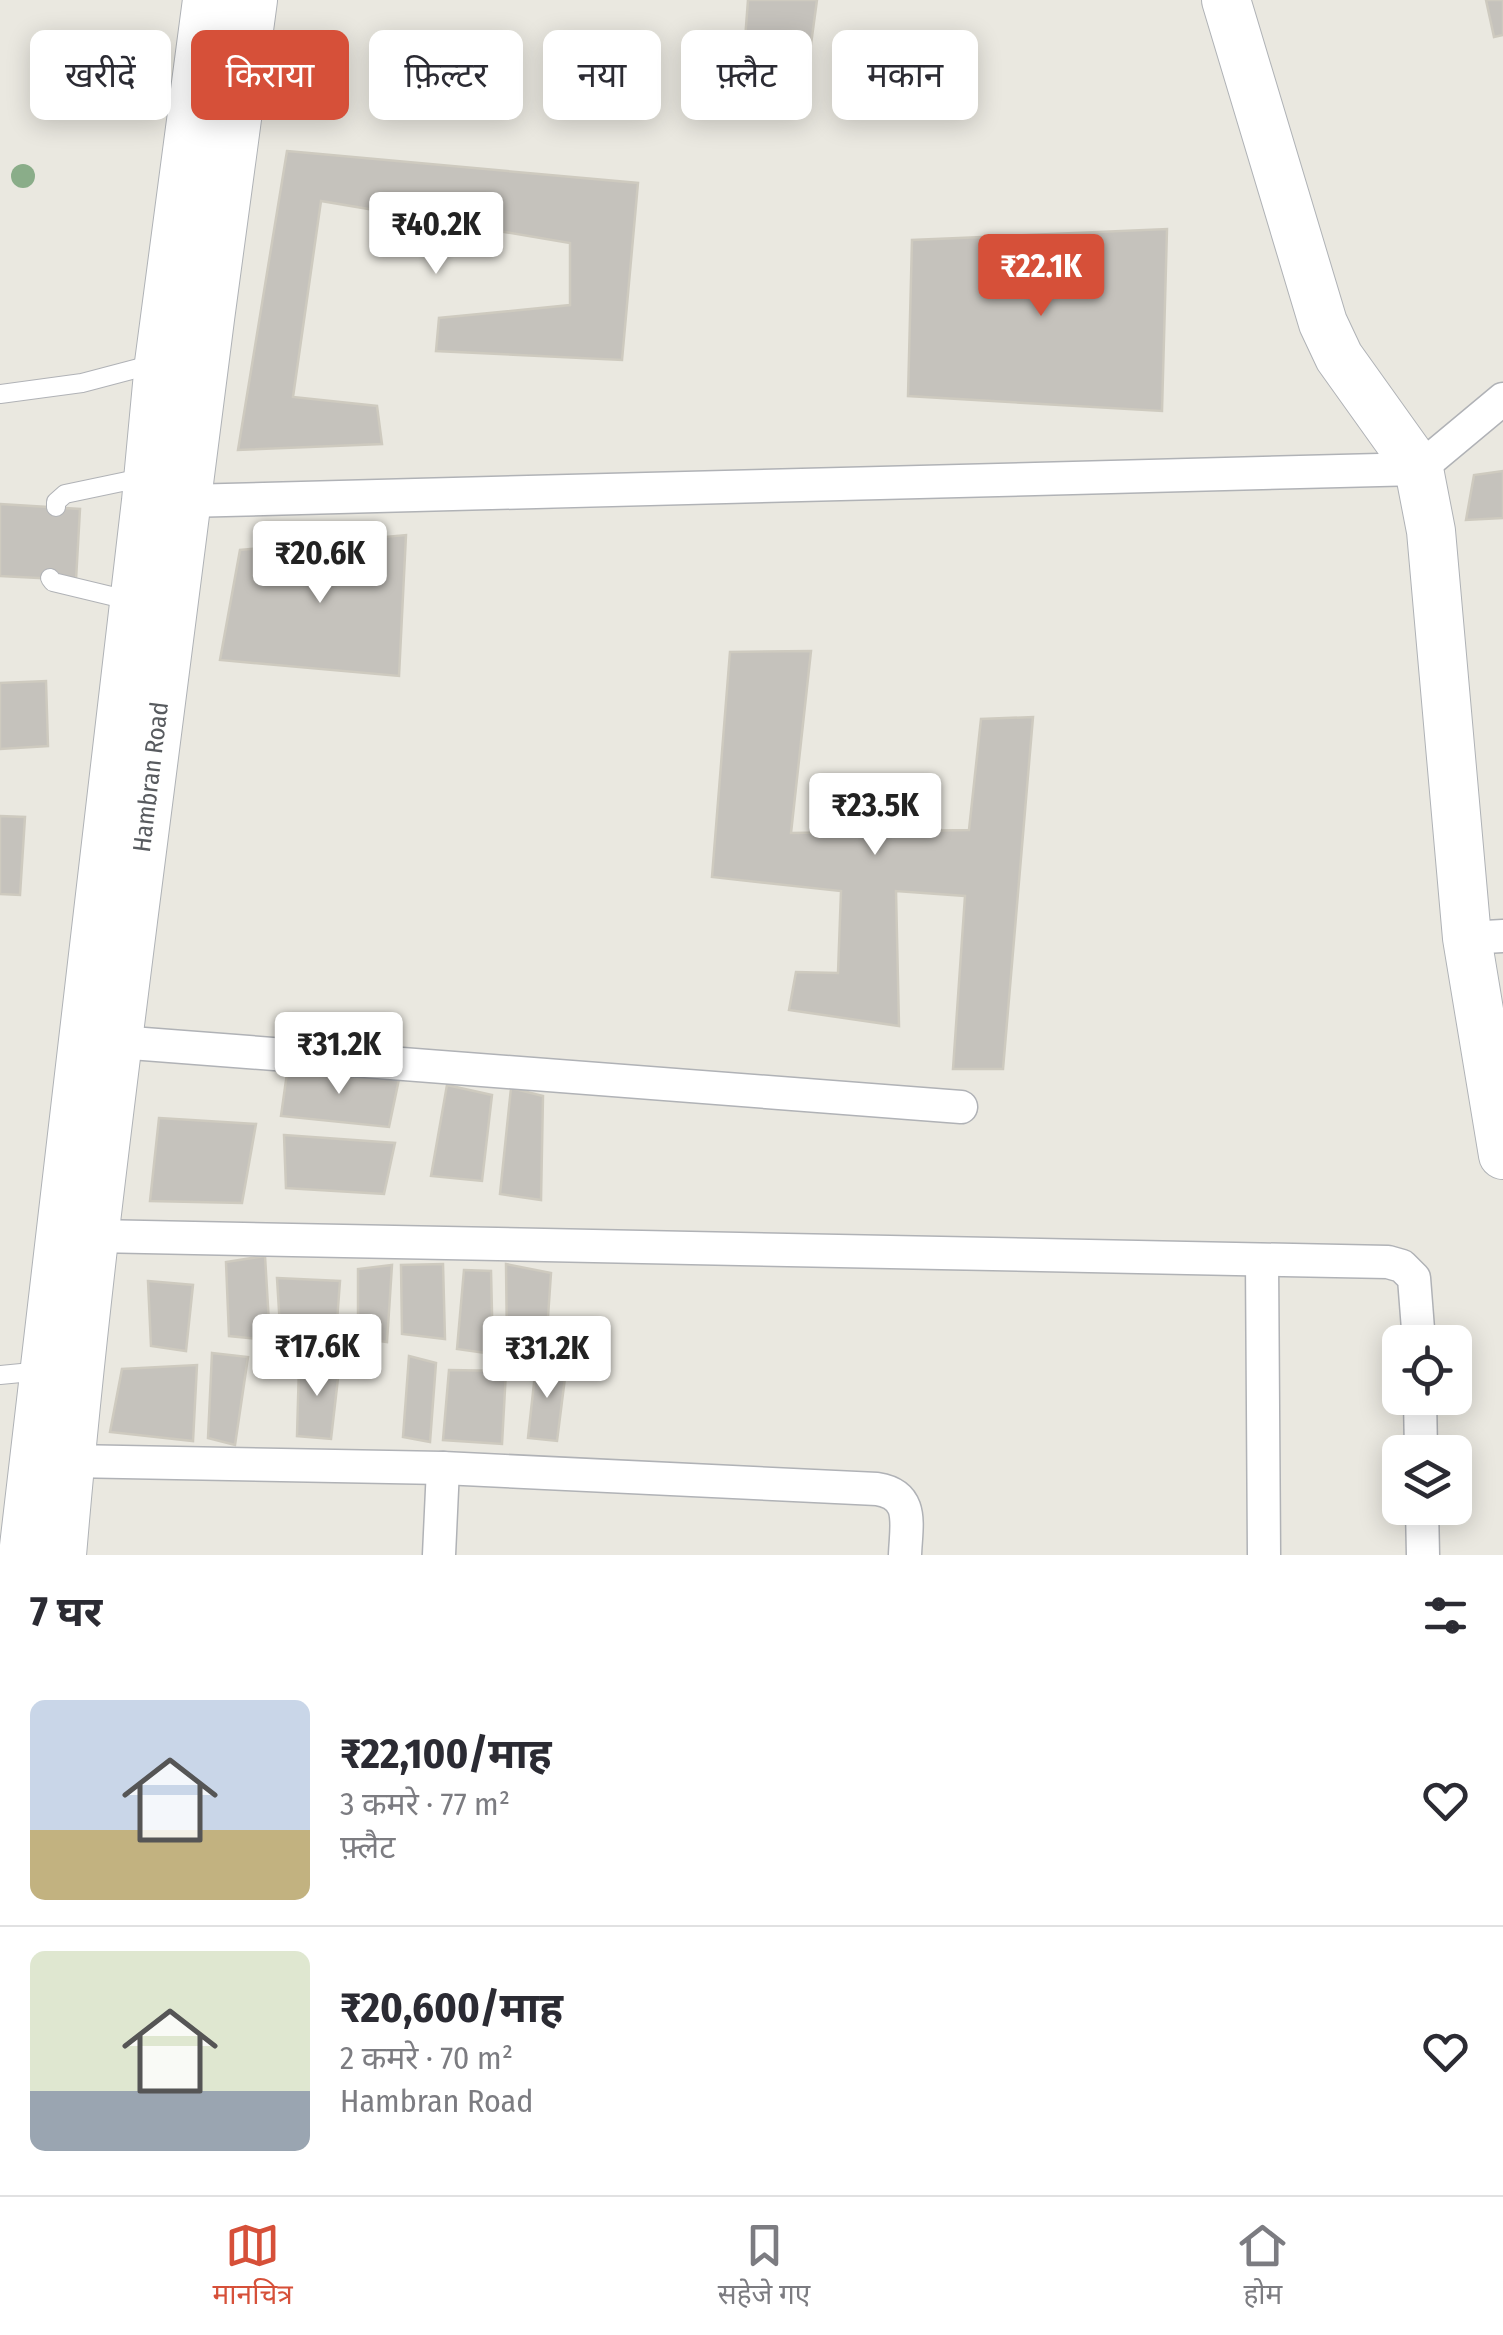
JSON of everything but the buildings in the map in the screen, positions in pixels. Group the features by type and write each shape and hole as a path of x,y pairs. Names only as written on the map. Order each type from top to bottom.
{"main road":[{"name":"Hambran Road","path":"62,1555 118,1042 153,606 182,359 208,0"},
{"name":"Hambran Road","path":"182,359 253,0"},
{"path":"1226,0 1322,323 1339,357 1419,469 1432,532 1485,937 1503,1155"},
{"name":"Hambran Road","path":"23,1555 21,1372 153,606"}],"street":[{"path":"167,488 1419,469 1503,399"},
{"path":"118,1042 961,1107"},
{"path":"94,1236 1388,1262 1402,1266 1414,1278 1419,1325"},
{"path":"1262,1260 1264,1555"},
{"path":"70,1461 444,1468 893,1491 903,1501 905,1555"},
{"path":"439,1555 444,1468"},
{"path":"1422,1525 1423,1555"}],"lane":[{"path":"0,394 82,383 182,359"},
{"path":"56,507 65,494 167,488"},
{"path":"50,578 153,606"}]}
